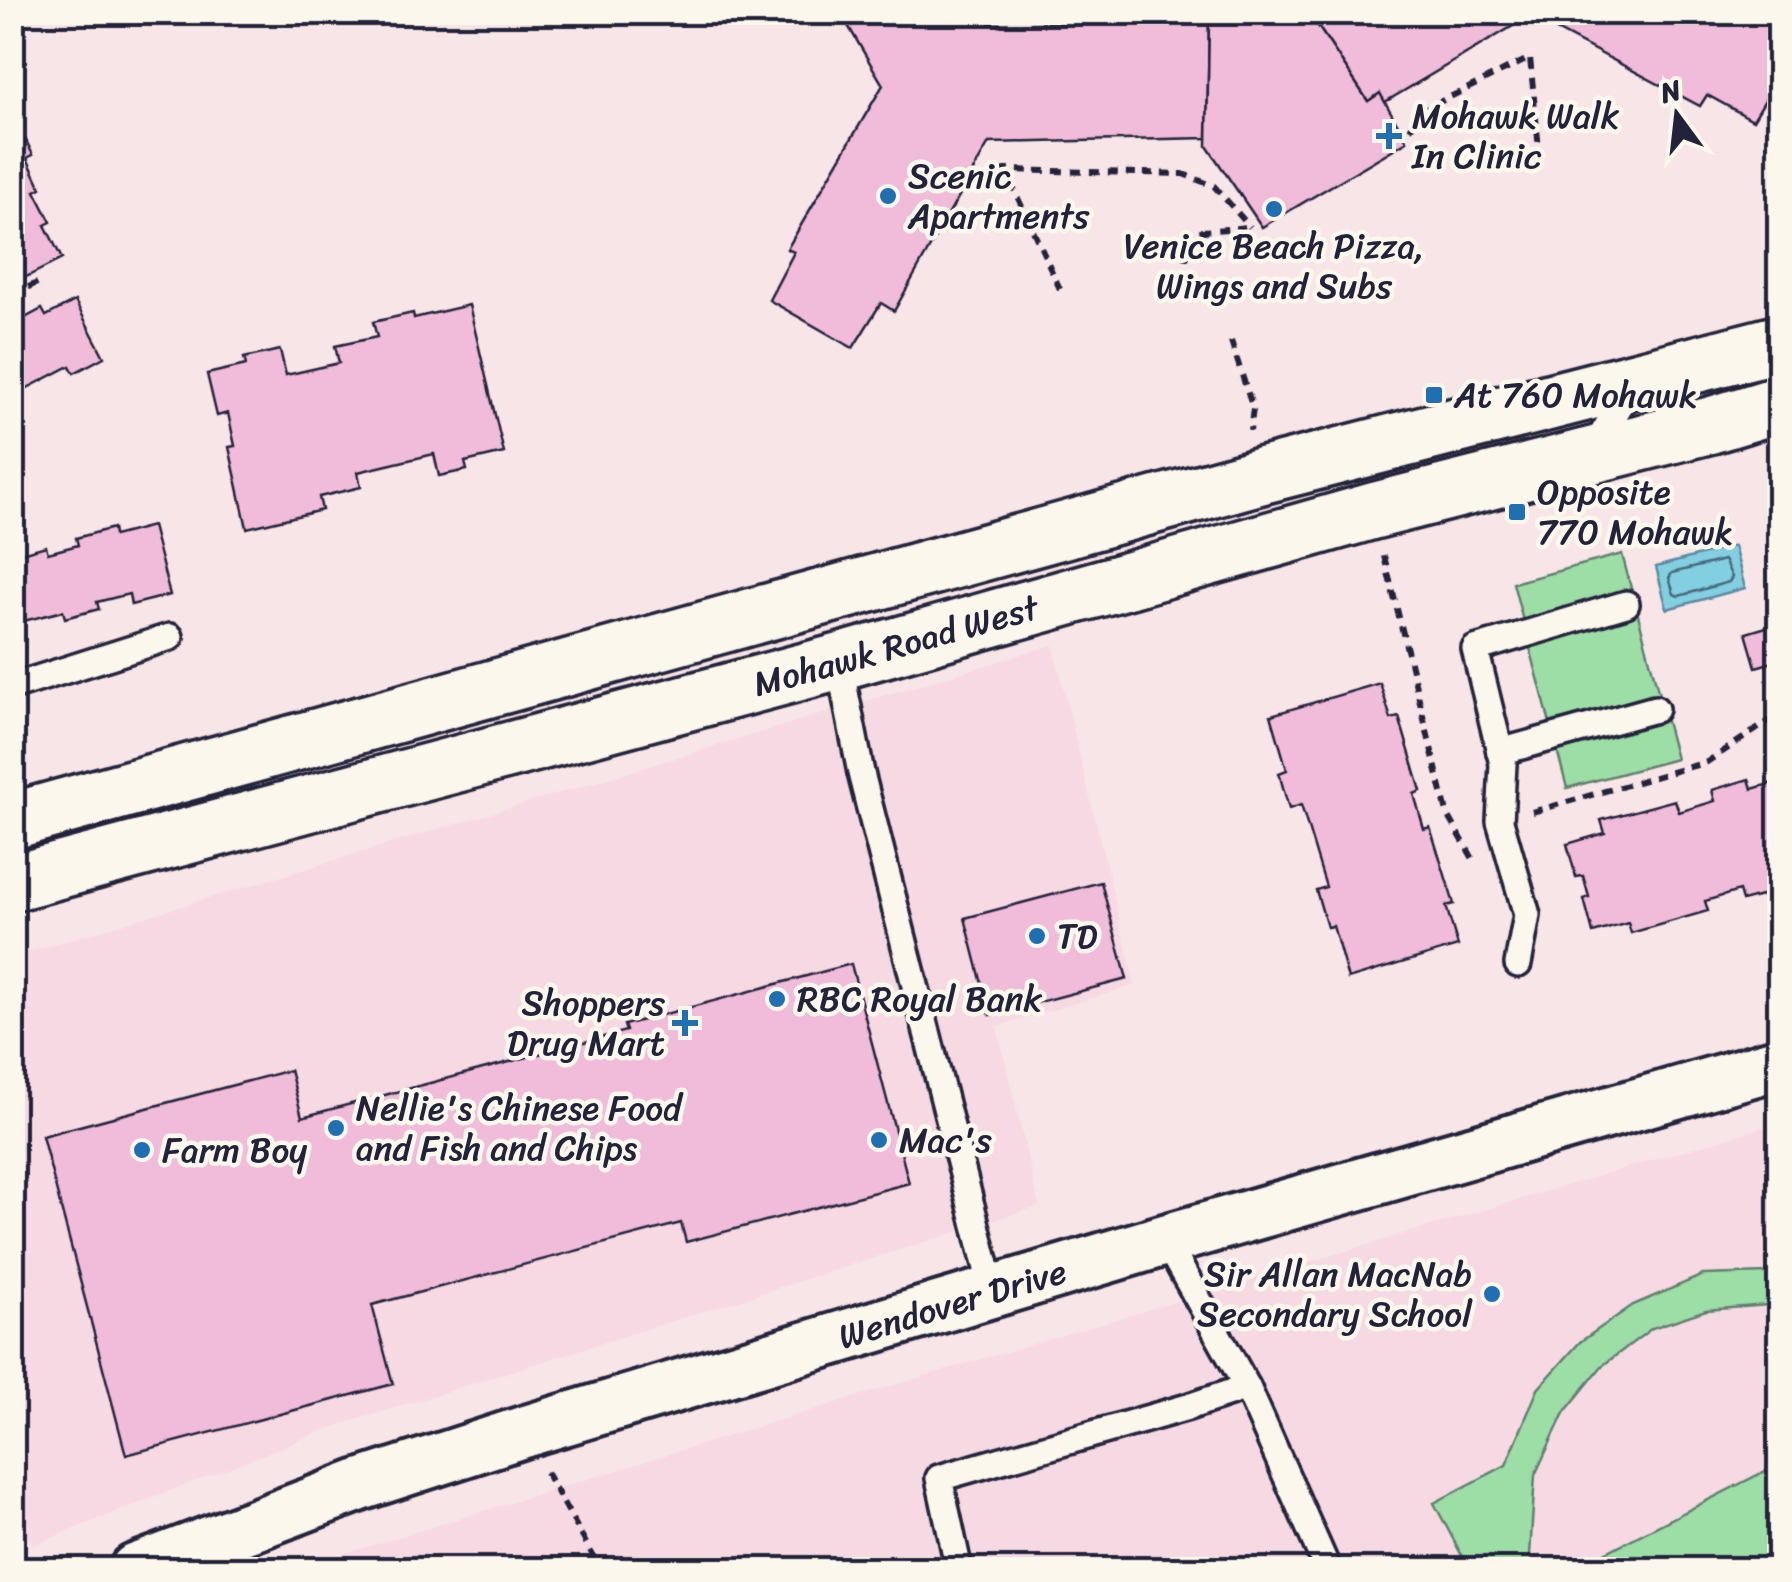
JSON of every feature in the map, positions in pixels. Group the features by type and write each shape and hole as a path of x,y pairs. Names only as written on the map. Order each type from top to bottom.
{"main road":[{"name":"Mohawk Road West","path":"12,822 1264,474 1780,343"},
{"name":"Mohawk Road West","path":"12,883 839,662 1373,511 1780,404"},
{"path":"839,662 908,572"}],"street":[{"name":"Wendover Drive","path":"135,1570 360,1485 523,1432 1780,1062"}],"lane":[{"path":"1590,455 1634,380 1711,425"},
{"path":"1518,964 1528,915 1500,821 1504,764 1475,649 1626,604"},
{"path":"12,687 170,637"},
{"path":"839,662 851,730 993,1292"},
{"path":"1500,752 1655,709"},
{"path":"1165,1240 1247,1387 1328,1570"},
{"path":"959,1570 939,1478 1247,1387"}],"path":[{"path":"1410,129 1424,110 1530,58 1540,158"},
{"path":"1060,289 1005,170 1183,174 1214,186 1250,227 1192,232 1186,260"},
{"path":"12,295 42,280"},
{"path":"1231,341 1253,409 1249,436 1264,474"},
{"path":"1373,511 1447,813 1480,871"},
{"path":"1458,833 1707,762 1780,714"},
{"path":"523,1432 601,1570"}],"shaded area":[{"path":"1053,645 1135,985 997,1027 1039,1206 327,1429 33,1545 12,1507 12,957"},
{"name":"Sir Allan MacNab Secondary School","path":"1771,1125 1779,1130 1779,1569 302,1570 898,1384"}],"green space":[{"path":"1622,554 1676,759 1567,788 1513,583"},
{"path":"1703,1275 1779,1276 1779,1307 1706,1310 1652,1328 1602,1366 1564,1413 1535,1475 1530,1555 1533,1569 1469,1569 1434,1503 1506,1465 1538,1389 1580,1342 1633,1305"},
{"path":"1779,1464 1779,1569 1573,1569"}],"water":[{"path":"1734,546 1745,588 1667,609 1656,567"}],"building":[{"name":"Scenic Apartments","path":"840,12 983,12 990,24 1209,19 1207,138 989,143 894,311 881,303 853,348 769,300 794,252 787,249 883,85"},
{"path":"1287,12 1313,12 1310,14 1368,101 1380,93 1407,141 1262,227 1207,146 1209,19 1276,19"},
{"path":"1767,12 1780,19 1780,75 1753,120 1707,95 1700,106 1530,16 1385,102 1380,93 1368,101 1310,14"},
{"path":"12,96 24,120 18,124 33,155 27,158 41,188 35,191 51,222 45,225 62,259 12,284"},
{"path":"75,301 104,357 74,373 70,366 12,396 12,325 42,309 46,316"},
{"path":"469,305 504,453 465,462 467,470 439,476 434,454 358,472 361,487 319,497 322,510 247,528 229,447 235,446 228,413 217,416 207,374 246,365 244,358 280,350 286,375 339,363 335,346 377,337 373,322 413,313 414,318"},
{"path":"152,526 170,595 131,605 129,594 97,602 99,609 65,618 63,611 12,624 12,550 14,555 46,546 48,553 78,545 76,538 113,528 114,536"},
{"path":"1780,623 1780,660 1756,667 1746,633"},
{"path":"1380,683 1391,719 1399,717 1421,791 1414,794 1424,829 1430,827 1454,904 1446,906 1458,946 1348,979 1333,926 1327,927 1316,890 1326,887 1301,805 1289,809 1279,773 1287,770 1271,715"},
{"path":"1749,779 1752,789 1780,781 1780,877 1776,878 1780,891 1742,901 1739,891 1705,901 1708,911 1631,933 1628,923 1593,933 1583,876 1576,877 1567,844 1605,833 1601,820 1675,800 1679,812 1715,801 1712,790"},
{"path":"1101,882 1127,979 990,1015 965,918"},
{"path":"851,964 909,1183 686,1242 681,1223 372,1305 393,1384 126,1455 42,1136 290,1070 302,1117 626,1031 624,1025"}],"place":[{"name":"Mohawk Walk In Clinic","path":"1389,136"},
{"name":"Scenic Apartments","path":"888,196"},
{"name":"Venice Beach Pizza, Wings and Subs","path":"1274,209"},
{"name":"At 760 Mohawk","path":"1434,395"},
{"name":"Opposite 770 Mohawk","path":"1517,512"},
{"name":"TD","path":"1037,936"},
{"name":"RBC Royal Bank","path":"777,999"},
{"name":"Shoppers Drug Mart","path":"685,1023"},
{"name":"Nellie's Chinese Food and Fish and Chips","path":"336,1128"},
{"name":"Mac's","path":"879,1140"},
{"name":"Farm Boy","path":"142,1150"},
{"name":"Sir Allan MacNab Secondary School","path":"1492,1294"}]}
